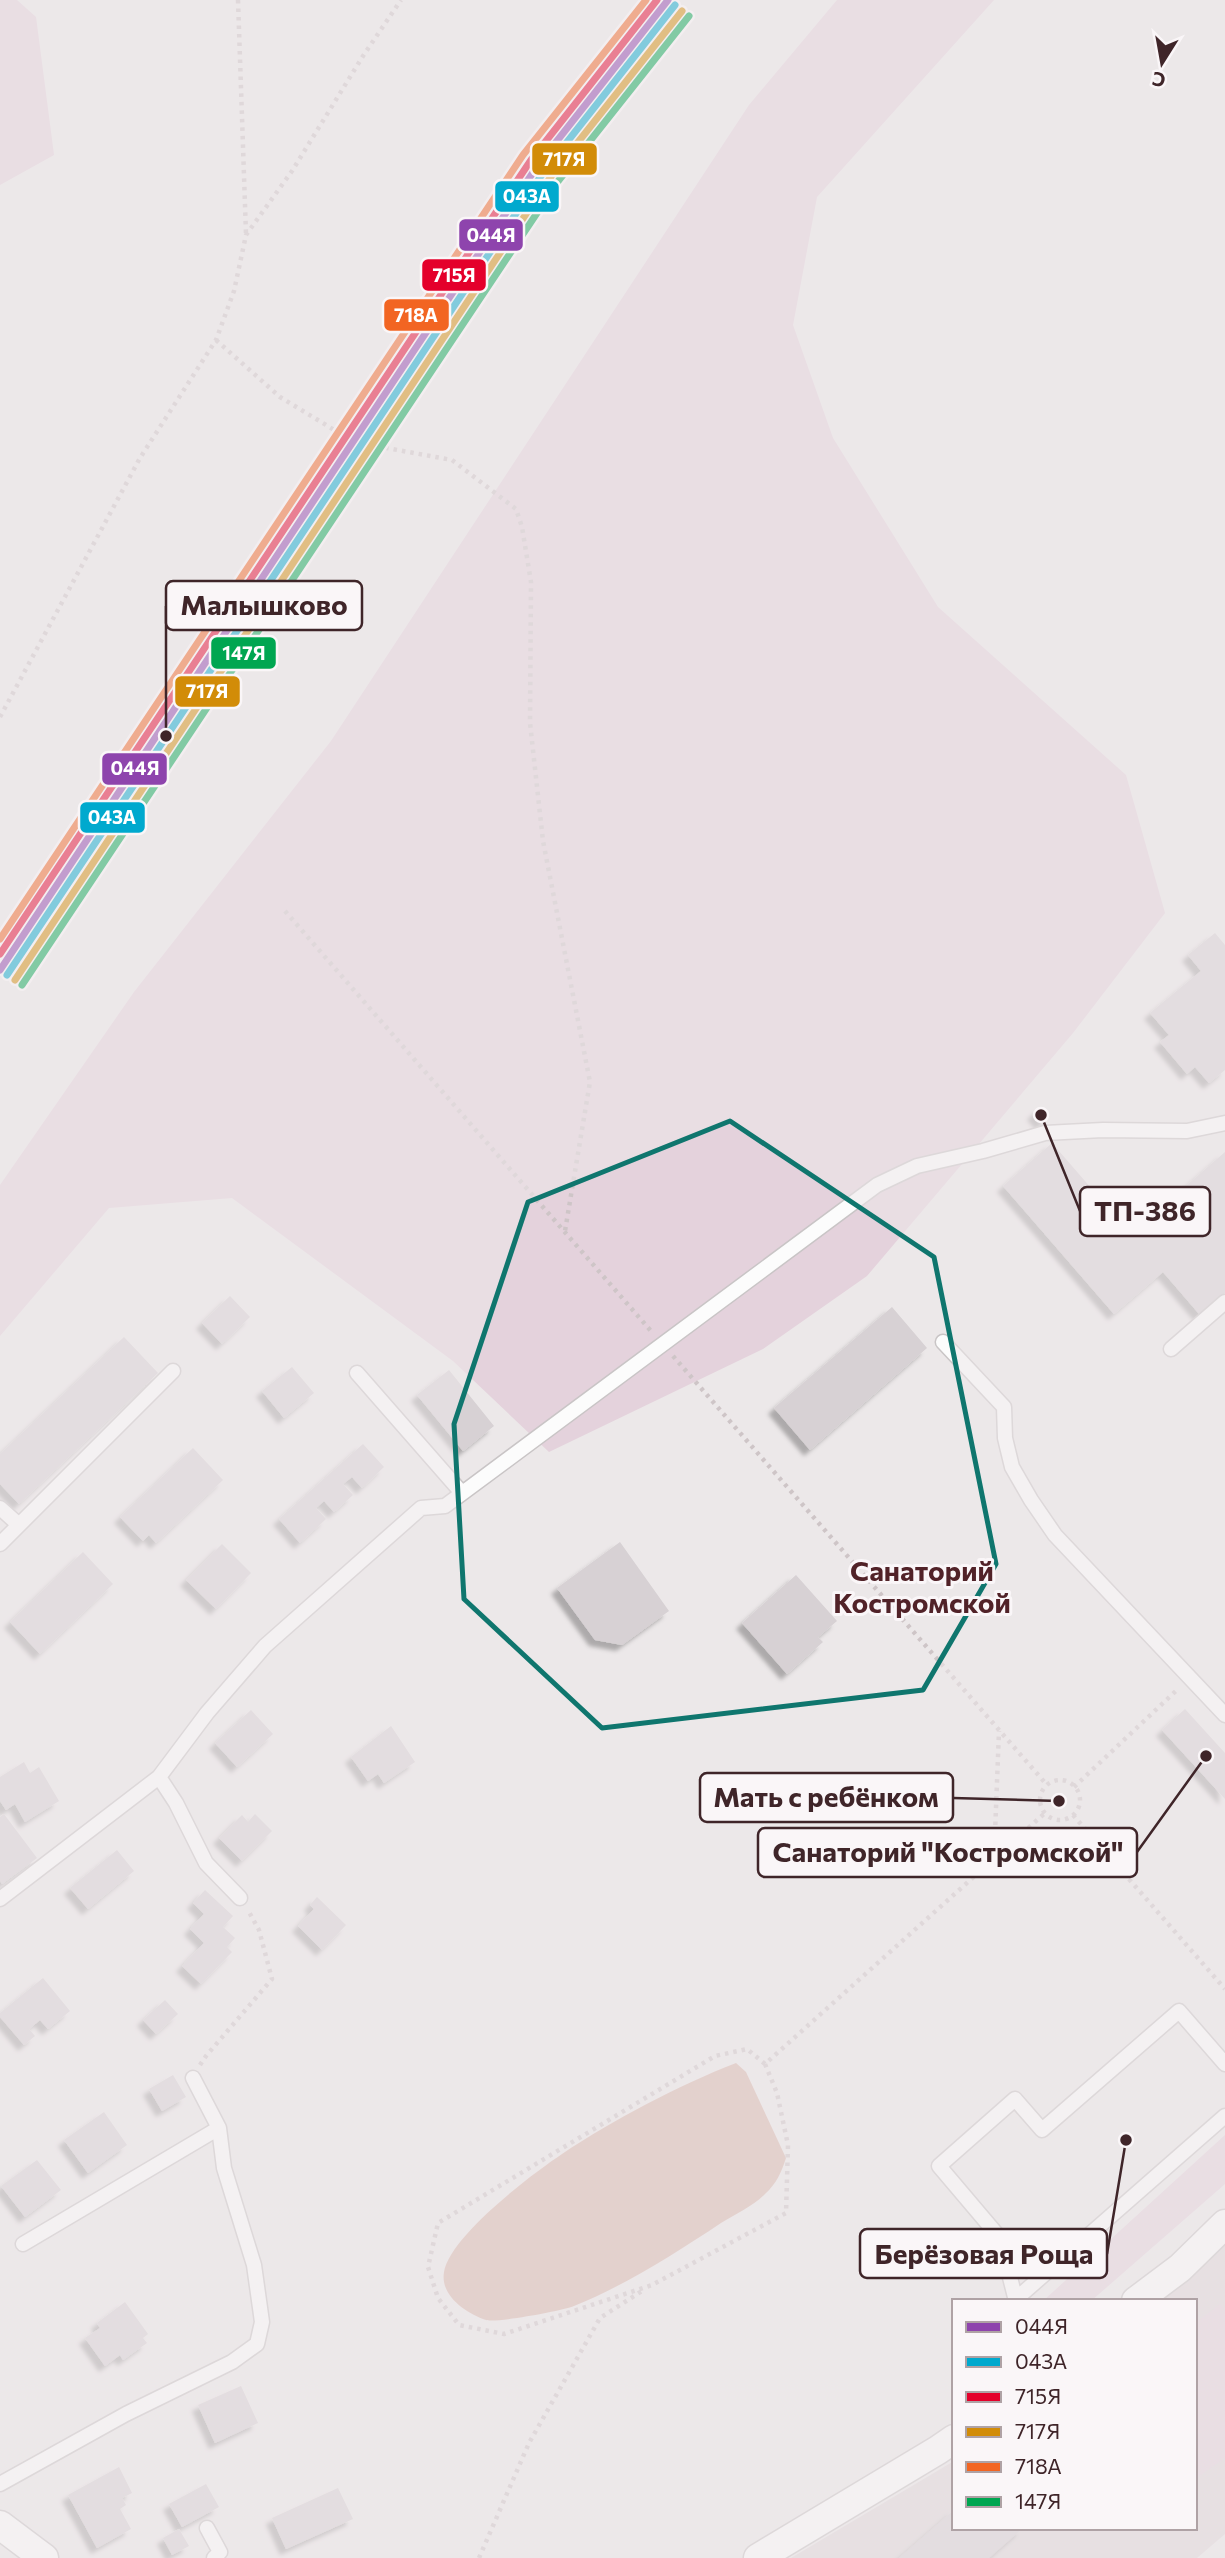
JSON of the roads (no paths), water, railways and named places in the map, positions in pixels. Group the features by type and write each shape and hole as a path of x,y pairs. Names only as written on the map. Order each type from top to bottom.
{"street":[{"path":"1139,2299 1180,2268 1225,2224"},
{"path":"758,2558 952,2440"},
{"path":"0,2525 44,2558"}],"lane":[{"path":"0,1899 159,1776 207,1713 265,1646 421,1508 445,1506 877,1185 916,1166 1045,1133 1103,1130 1187,1131 1225,1123"},
{"path":"1171,1349 1225,1302"},
{"path":"943,1342 1004,1408 1005,1438 1012,1467 1055,1535 1225,1715"},
{"path":"0,1544 173,1371"},
{"path":"357,1373 463,1493"},
{"path":"0,1507 18,1524"},
{"path":"159,1776 176,1803 206,1863 240,1898"},
{"path":"1016,2299 1000,2238 939,2166 1015,2099 1042,2130 1179,2011 1225,2064"},
{"path":"0,2484 126,2414 232,2362 257,2344 262,2322 254,2265 225,2168 219,2127 193,2078"},
{"path":"1017,2299 1225,2116"},
{"path":"23,2244 219,2127"},
{"path":"207,2528 220,2552 214,2558"}],"place":[{"name":"Малышково","path":"166,736"},
{"name":"ТП-386","path":"1041,1115"},
{"name":"Санаторий \"Костромской\"","path":"1206,1756"},
{"name":"Мать с ребёнком","path":"1059,1801"},
{"name":"Берёзовая Роща","path":"1126,2140"}],"district":[{"name":"Санаторий Костромской","path":"922,1587"}]}
